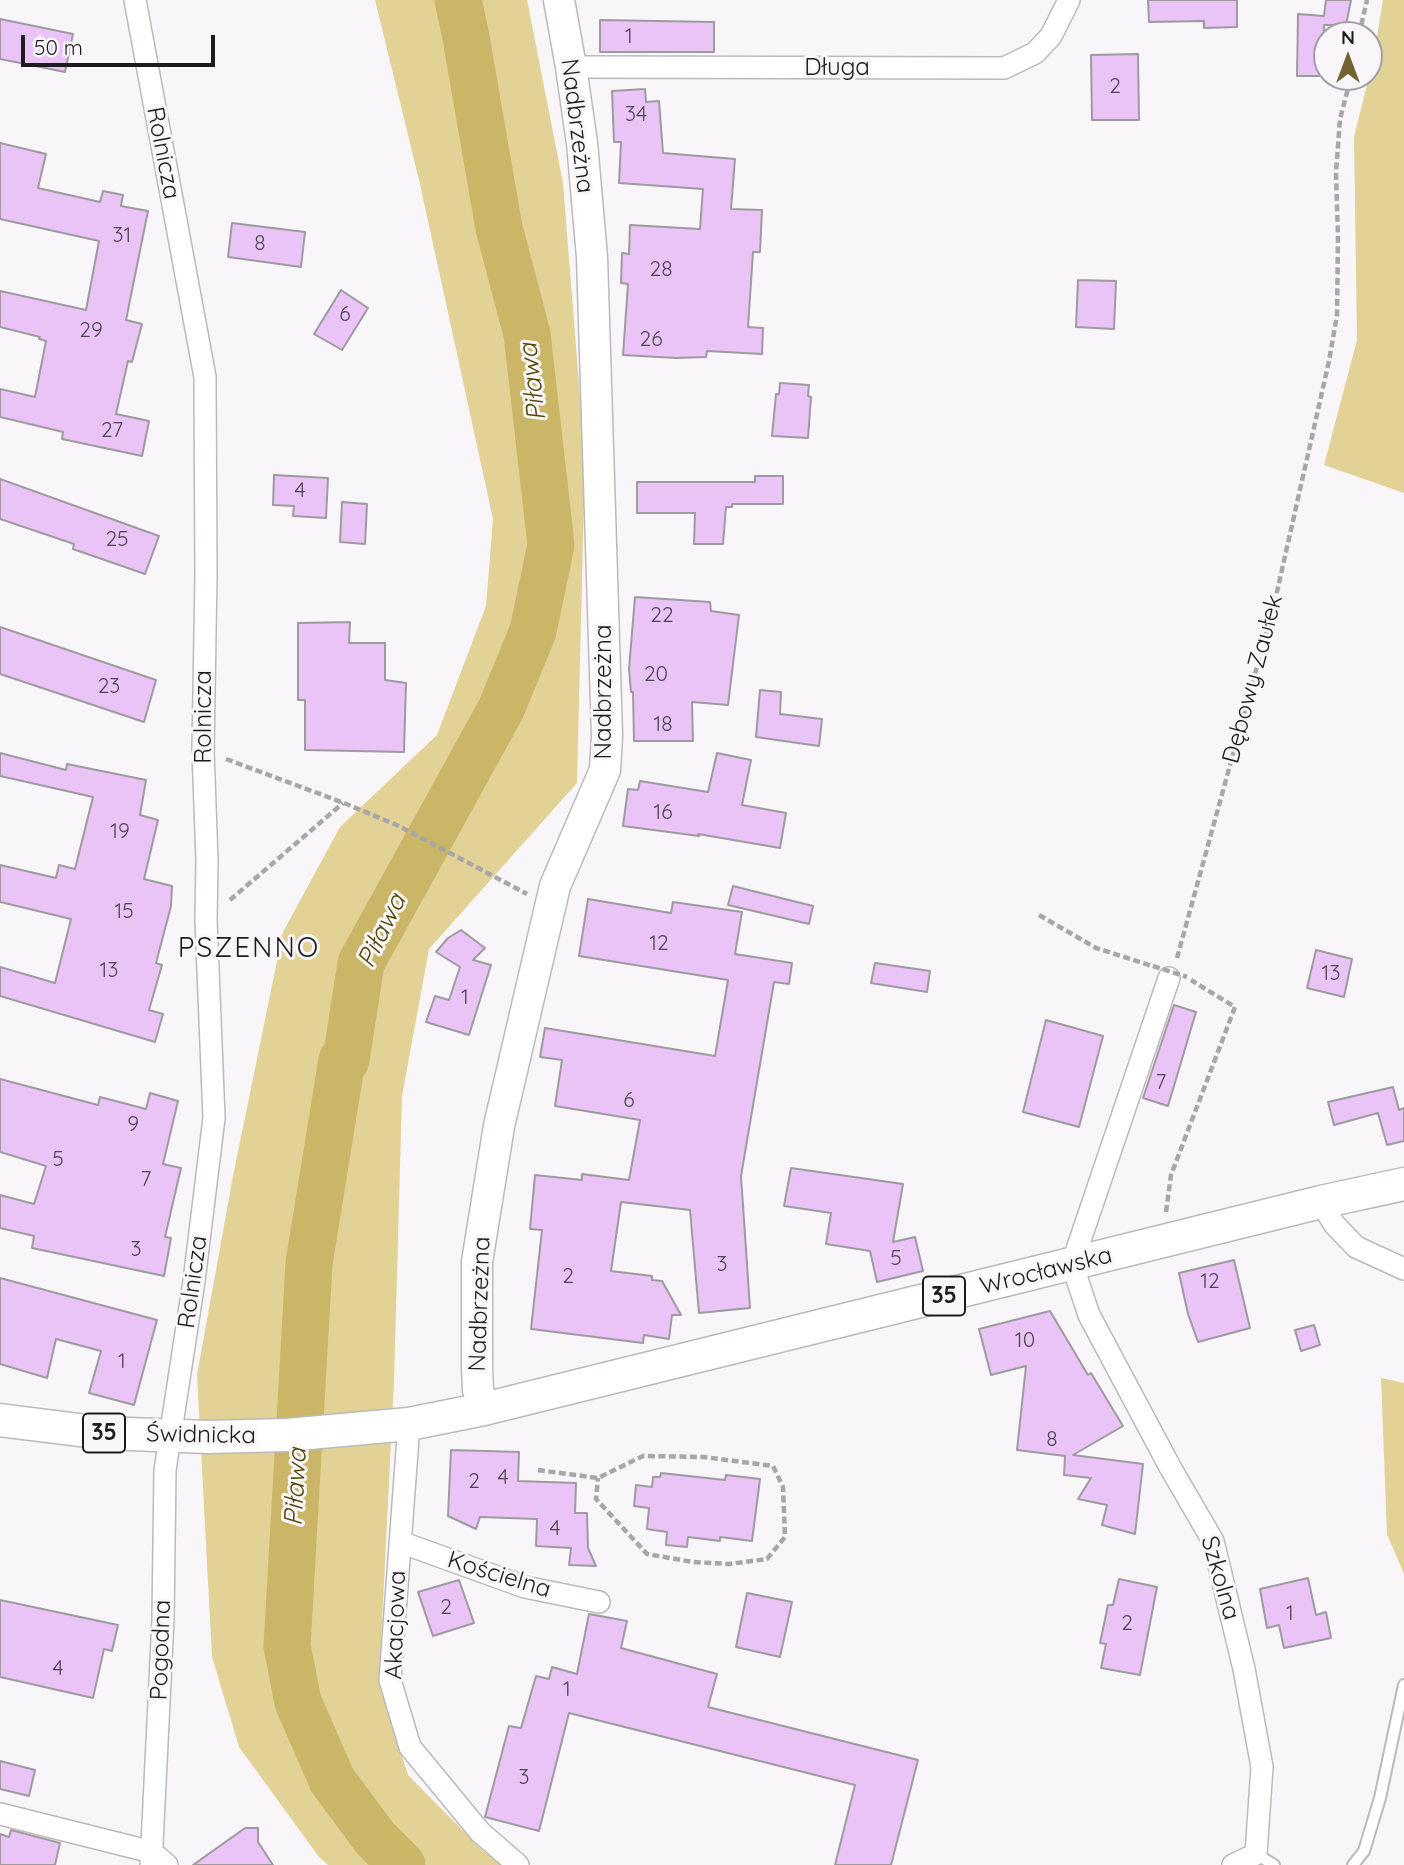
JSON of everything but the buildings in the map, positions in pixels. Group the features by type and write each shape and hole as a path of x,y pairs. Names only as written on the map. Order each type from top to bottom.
{"main road":[{"name":"Wrocławska","path":"484,1409 1321,1202 1404,1184"},
{"name":"Świdnicka","path":"0,1420 103,1433 208,1437 287,1435 401,1425 484,1409"}],"street":[{"name":"Rolnicza","path":"135,0 205,377 203,751 214,1118 192,1293 170,1436"},
{"name":"Nadbrzeżna","path":"484,1409 478,1390 477,1262 499,1126 555,886 606,770 592,257 582,143 559,0"},
{"name":"Długa","path":"571,67 1004,68 1035,53 1051,36 1069,0"},
{"path":"1072,1264 1170,974"},
{"path":"1321,1202 1334,1224 1356,1247 1404,1269"},
{"name":"Szkolna","path":"1072,1264 1089,1315 1170,1467 1213,1541 1244,1669 1262,1767 1265,1860 1233,1865"},
{"name":"Akacjowa","path":"401,1425 400,1542 390,1680 410,1747 480,1832 518,1865"},
{"name":"Pogodna","path":"157,1861 165,1471 170,1436"},
{"name":"Kościelna","path":"400,1542 525,1587 599,1602"},
{"path":"0,1814 157,1861"}],"lane":[{"path":"1353,1865 1364,1852 1380,1798 1404,1685"}],"path":[{"path":"1362,21 1367,0"},
{"name":"Dębowy Zaułek","path":"1170,974 1183,944 1274,605 1329,361 1337,315 1336,173 1340,119 1347,91"},
{"path":"203,751 399,826 550,905"},
{"path":"206,920 344,803"},
{"path":"1039,915 1096,948 1170,974 1235,1007 1171,1174 1165,1220 1170,1240"},
{"path":"538,1470 598,1478 643,1456 704,1457 773,1466 783,1487 785,1537 767,1559 729,1564 693,1562 648,1554 596,1499 598,1478"}],"shaded area":[{"path":"375,0 527,0 563,183 585,459 577,783 429,949 402,1096 394,1382 379,1683 408,1775 483,1851 502,1865 328,1865 319,1857 239,1747 212,1657 197,1375 233,1176 283,932 340,827 437,735 486,606 493,519 420,184"},
{"path":"1383,0 1404,0 1404,493 1324,465 1357,340 1354,137 1366,91 1383,91 1383,21 1380,21"},
{"path":"1381,1378 1404,1383 1404,1574 1387,1534"}],"waterway":[{"name":"Piława","path":"402,1865 375,1838 332,1780 298,1702 287,1646 309,1263 342,1060 346,1060 361,963 501,709 533,631 551,545 527,334 499,228 458,0"}],"district":[{"name":"PSZENNO","path":"249,949"}]}
